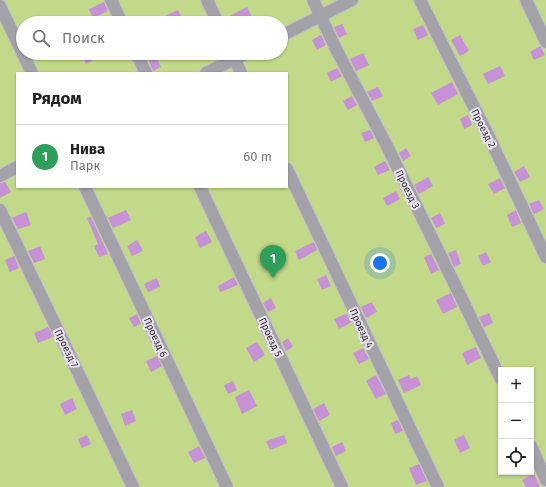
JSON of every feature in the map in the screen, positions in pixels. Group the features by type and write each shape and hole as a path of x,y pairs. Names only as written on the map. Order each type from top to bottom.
{"street":[{"path":"111,0 119,16"},
{"path":"207,0 215,16"},
{"name":"Проезд 3","path":"313,0 387,146 498,373"},
{"path":"288,32 352,0"},
{"name":"Проезд 2","path":"420,0 494,146 546,257"},
{"path":"526,0 546,42"},
{"path":"0,6 16,40"},
{"path":"26,60 32,72"},
{"path":"140,60 146,72"},
{"path":"208,72 227,60"},
{"path":"235,60 241,72"},
{"path":"0,176 16,168"},
{"name":"Проезд 4","path":"288,171 438,487"},
{"name":"Проезд 6","path":"85,188 227,487"},
{"name":"Проезд 5","path":"200,188 342,487"},
{"name":"Проезд 7","path":"0,210 133,487"},
{"path":"534,453 546,480"}],"green space":[{"path":"0,0 546,0 546,487 0,487"}],"building":[{"path":"104,2 108,11 97,16 92,16 89,9"},
{"path":"247,7 252,16 230,16"},
{"path":"178,10 181,16 165,16"},
{"path":"342,24 347,34 339,38 334,27"},
{"path":"423,25 428,35 418,40 413,29"},
{"path":"321,35 326,45 317,50 312,40"},
{"path":"460,35 469,51 460,56 451,40"},
{"path":"540,46 545,55 534,60 530,52"},
{"path":"363,53 369,65 356,71 350,59"},
{"path":"84,60 94,60 86,64"},
{"path":"158,60 161,67 153,71 149,61"},
{"path":"500,66 505,76 488,84 483,74"},
{"path":"337,68 342,76 331,82 327,73"},
{"path":"452,82 458,94 438,105 431,93"},
{"path":"378,87 383,96 372,101 367,92"},
{"path":"352,96 357,105 348,110 343,101"},
{"path":"468,115 472,125 464,129 460,119"},
{"path":"370,130 374,138 365,142 361,133"},
{"path":"406,148 411,156 403,161 399,153"},
{"path":"385,161 390,170 378,175 374,167"},
{"path":"524,166 530,177 520,182 514,172"},
{"path":"428,177 433,186 419,194 414,185"},
{"path":"500,178 505,188 494,194 488,184"},
{"path":"5,182 11,192 0,198 0,183"},
{"path":"396,191 400,199 387,206 383,198"},
{"path":"539,200 544,209 534,214 529,204"},
{"path":"126,210 131,220 113,228 108,218"},
{"path":"516,210 521,223 512,227 507,215"},
{"path":"26,212 31,225 18,229 12,218"},
{"path":"440,213 445,224 436,228 431,218"},
{"path":"91,217 108,254 99,257 94,246 98,244 87,218"},
{"path":"206,231 212,242 200,248 195,237"},
{"path":"137,240 143,251 132,256 127,246"},
{"path":"314,242 317,250 299,260 295,251"},
{"path":"40,246 45,259 34,263 28,251"},
{"path":"456,250 461,264 454,267 448,253"},
{"path":"486,252 491,262 483,266 478,256"},
{"path":"431,254 439,270 431,274 424,257"},
{"path":"14,256 19,268 10,272 5,260"},
{"path":"326,275 331,286 322,290 317,279"},
{"path":"234,277 238,285 220,292 218,286"},
{"path":"157,278 160,287 148,292 144,284"},
{"path":"451,293 457,307 443,314 436,300"},
{"path":"271,298 276,308 268,312 263,303"},
{"path":"372,302 377,312 366,318 361,307"},
{"path":"489,313 493,323 484,327 479,317"},
{"path":"137,314 141,324 134,327 129,318"},
{"path":"347,314 352,322 339,329 334,319"},
{"path":"48,327 53,337 38,343 34,333"},
{"path":"288,338 293,347 286,351 282,342"},
{"path":"257,342 265,355 254,362 246,348"},
{"path":"476,347 481,358 467,365 462,353"},
{"path":"363,348 369,359 359,364 353,353"},
{"path":"157,356 162,366 151,372 146,361"},
{"path":"376,375 386,394 376,399 366,381"},
{"path":"409,375 411,379 417,376 421,385 404,393 398,380"},
{"path":"233,381 237,390 228,394 224,385"},
{"path":"249,390 257,406 242,414 235,397"},
{"path":"72,398 77,409 65,415 60,404"},
{"path":"324,403 330,415 319,421 313,409"},
{"path":"132,410 136,421 125,426 121,414"},
{"path":"398,420 403,431 395,434 391,423"},
{"path":"87,435 91,444 82,448 78,439"},
{"path":"284,435 287,443 270,450 266,441"},
{"path":"464,435 470,448 460,453 454,440"},
{"path":"342,442 346,451 336,456 332,447"},
{"path":"199,446 205,458 194,463 188,452"},
{"path":"419,464 427,481 416,485 409,468"},
{"path":"534,474 540,487 526,487 522,480"}],"place":[{"name":"Нива","path":"273,278"}]}
